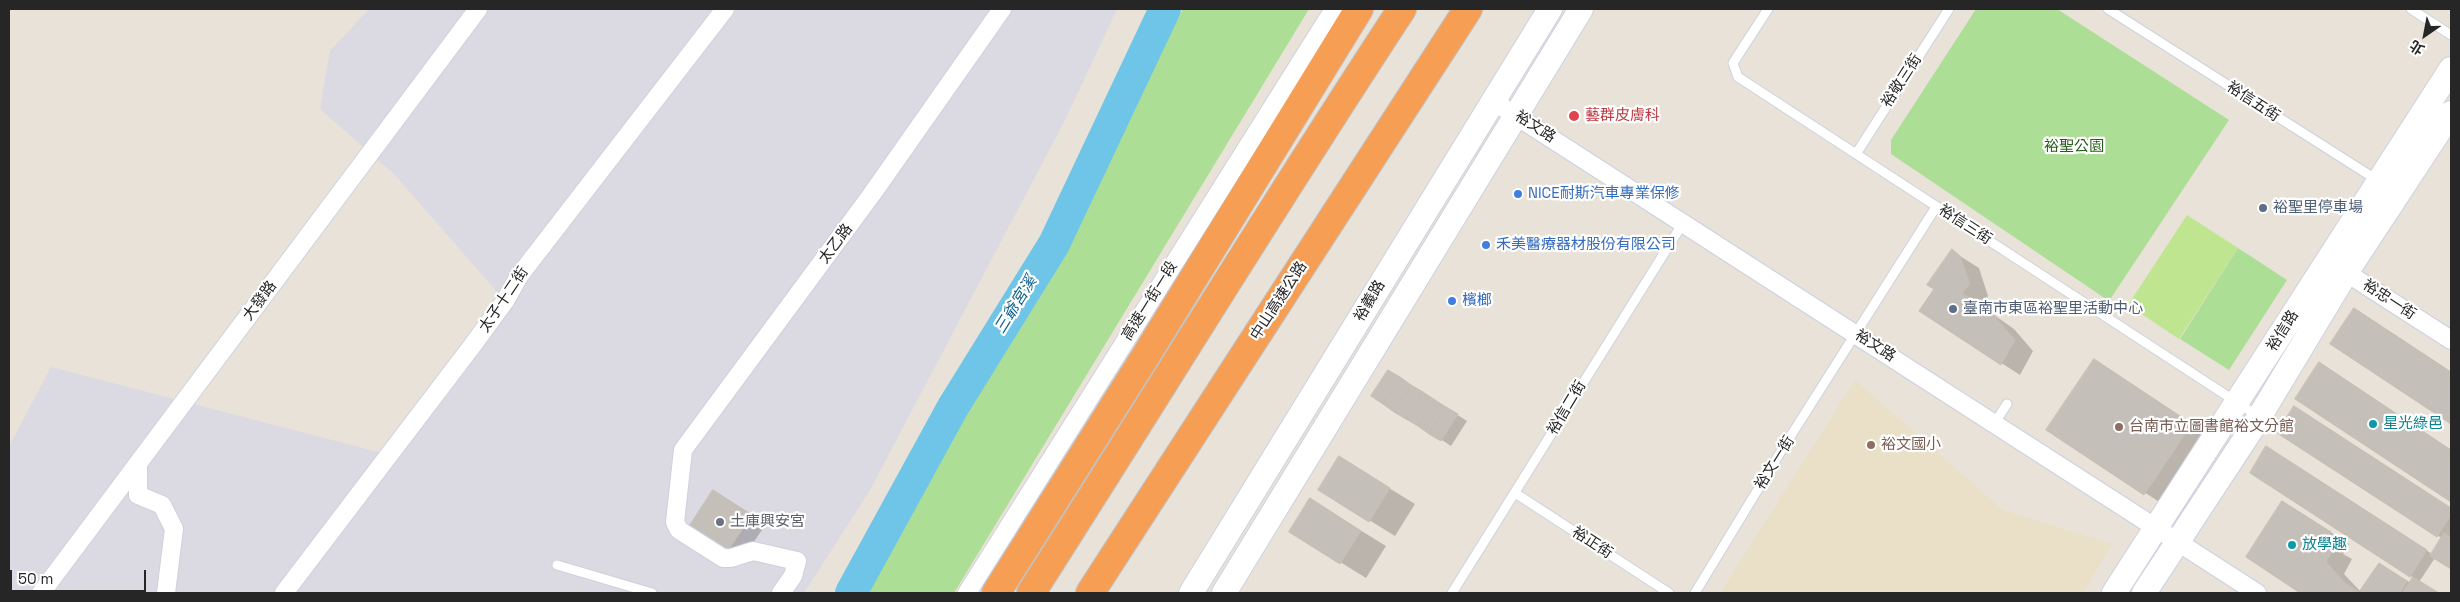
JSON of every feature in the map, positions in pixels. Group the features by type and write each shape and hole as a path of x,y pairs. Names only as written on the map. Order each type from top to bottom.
{"highway":[{"path":"996,593 1145,357 1359,9"},
{"path":"1032,593 1208,315 1318,136 1402,9"},
{"name":"中山高速公路","path":"1090,593 1468,9"},
{"path":"1452,36 1475,9"}],"street":[{"name":"大發路","path":"41,593 478,9"},
{"name":"太子十二街","path":"284,593 467,354 505,301 519,276 725,9"},
{"name":"太乙路","path":"781,593 793,576 798,561 753,551 732,558 723,558 706,549 679,530 675,522 683,450 872,194 1002,9"},
{"name":"高速一街一段","path":"967,593 1334,9"},
{"name":"裕義路","path":"1191,593 1550,9"},
{"name":"裕義路","path":"1224,593 1515,114 1581,9"},
{"name":"裕信路","path":"2114,593 2238,403 2337,266 2388,188 2451,69"},
{"name":"裕文路","path":"1493,100 2257,593"},
{"name":"裕信路","path":"2388,188 2451,113"},
{"name":"裕信路","path":"2144,593 2259,416 2337,266"},
{"name":"裕忠一街","path":"2337,266 2451,340"},
{"path":"138,464 138,495 162,505 174,529 166,593"}],"lane":[{"name":"裕信三街","path":"1768,9 1733,63 1738,78 2259,416"},
{"name":"裕敬三街","path":"1856,154 1949,9"},
{"name":"裕信五街","path":"2108,9 2388,188"},
{"path":"2411,9 2451,35"},
{"name":"裕文一街","path":"1695,593 1783,448 1936,206"},
{"name":"裕信二街","path":"1452,593 1683,223"},
{"path":"1994,424 2007,404"},
{"name":"裕正街","path":"1515,493 1669,593"},
{"path":"557,565 652,593"}],"shaded area":[{"path":"369,9 1117,9 1065,120 870,490 804,593 9,593 9,447 51,367 397,457 505,301 394,174 320,109 330,51"},
{"name":"裕文國小","path":"1855,380 2003,510 2112,544 2083,593 1720,593"}],"green space":[{"path":"1183,9 1309,9 954,593 858,593"},
{"name":"裕聖公園","path":"1976,9 2057,9 2229,120 2109,301 1891,154 1891,140"},
{"path":"2187,215 2238,248 2179,339 2128,305"},
{"path":"2238,248 2287,280 2229,370 2180,339"}],"building":[{"name":"臺南市東區裕聖里活動中心","path":"1952,249 1960,256 1970,284 1962,293 1995,317 2015,340 2001,365 1919,311 1934,289 1927,285"},
{"name":"星光綠邑","path":"2354,308 2451,372 2451,424 2330,344"},
{"name":"台南市立圖書館裕文分館","path":"2094,359 2192,424 2144,495 2046,430"},
{"name":"星光綠邑","path":"2319,362 2451,450 2451,502 2295,399"},
{"path":"1388,370 1400,377 1383,404 1371,396"},
{"path":"1400,377 1411,385 1394,412 1383,404"},
{"path":"1411,385 1423,392 1406,419 1394,412"},
{"path":"1423,392 1435,400 1418,426 1406,419"},
{"path":"1435,400 1446,407 1429,434 1418,426"},
{"path":"2294,406 2451,508 2451,515 2437,537 2277,433"},
{"path":"1446,407 1458,414 1441,441 1429,434"},
{"path":"2266,446 2427,550 2410,577 2250,473"},
{"path":"1339,456 1390,488 1369,522 1318,490"},
{"name":"土庫興安宮","path":"713,490 752,515 725,555 687,530"},
{"path":"1310,498 1361,531 1340,564 1289,532"},
{"name":"放學趣","path":"2282,501 2331,532 2325,542 2334,548 2326,562 2345,583 2359,592 2379,563 2407,581 2400,593 2300,593 2246,557"},
{"path":"2444,533 2451,537 2451,569 2430,556"},
{"path":"2413,577 2439,593 2403,593"}],"waterway":[{"name":"三爺宮溪","path":"851,593 953,407 1054,244 1165,9"}],"place":[{"name":"藝群皮膚科","path":"1574,116"},
{"name":"NICE耐斯汽車專業保修","path":"1518,194"},
{"name":"裕聖里停車場","path":"2263,208"},
{"name":"禾美醫療器材股份有限公司","path":"1486,245"},
{"name":"檳榔","path":"1452,301"},
{"name":"臺南市東區裕聖里活動中心","path":"1953,309"},
{"name":"星光綠邑","path":"2373,424"},
{"name":"台南市立圖書館裕文分館","path":"2119,427"},
{"name":"裕文國小","path":"1871,445"},
{"name":"土庫興安宮","path":"720,522"},
{"name":"放學趣","path":"2292,545"}]}
